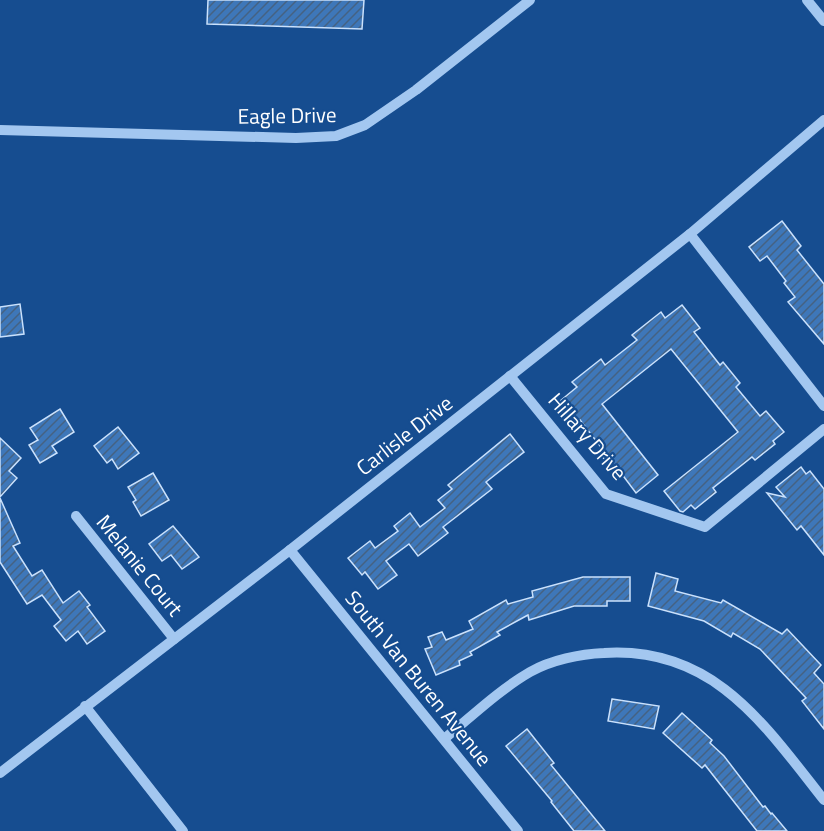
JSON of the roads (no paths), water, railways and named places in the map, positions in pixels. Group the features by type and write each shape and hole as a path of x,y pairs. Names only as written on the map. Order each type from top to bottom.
{"street":[{"name":"Eagle Drive","path":"0,130 296,138 336,136 351,132 387,111 530,0"},
{"path":"807,0 824,21"},
{"name":"Carlisle Drive","path":"0,772 290,550 690,234 824,120"},
{"path":"690,234 824,406"},
{"name":"Hillary Drive","path":"510,376 606,494 705,527 824,429"},
{"name":"Melanie Court","path":"76,516 174,639"},
{"name":"South Van Buren Avenue","path":"290,550 518,831"},
{"path":"444,739 503,691 530,672 543,666 596,653 640,653 687,666 705,675 737,698 761,721 824,800"},
{"path":"86,706 183,831"}]}
